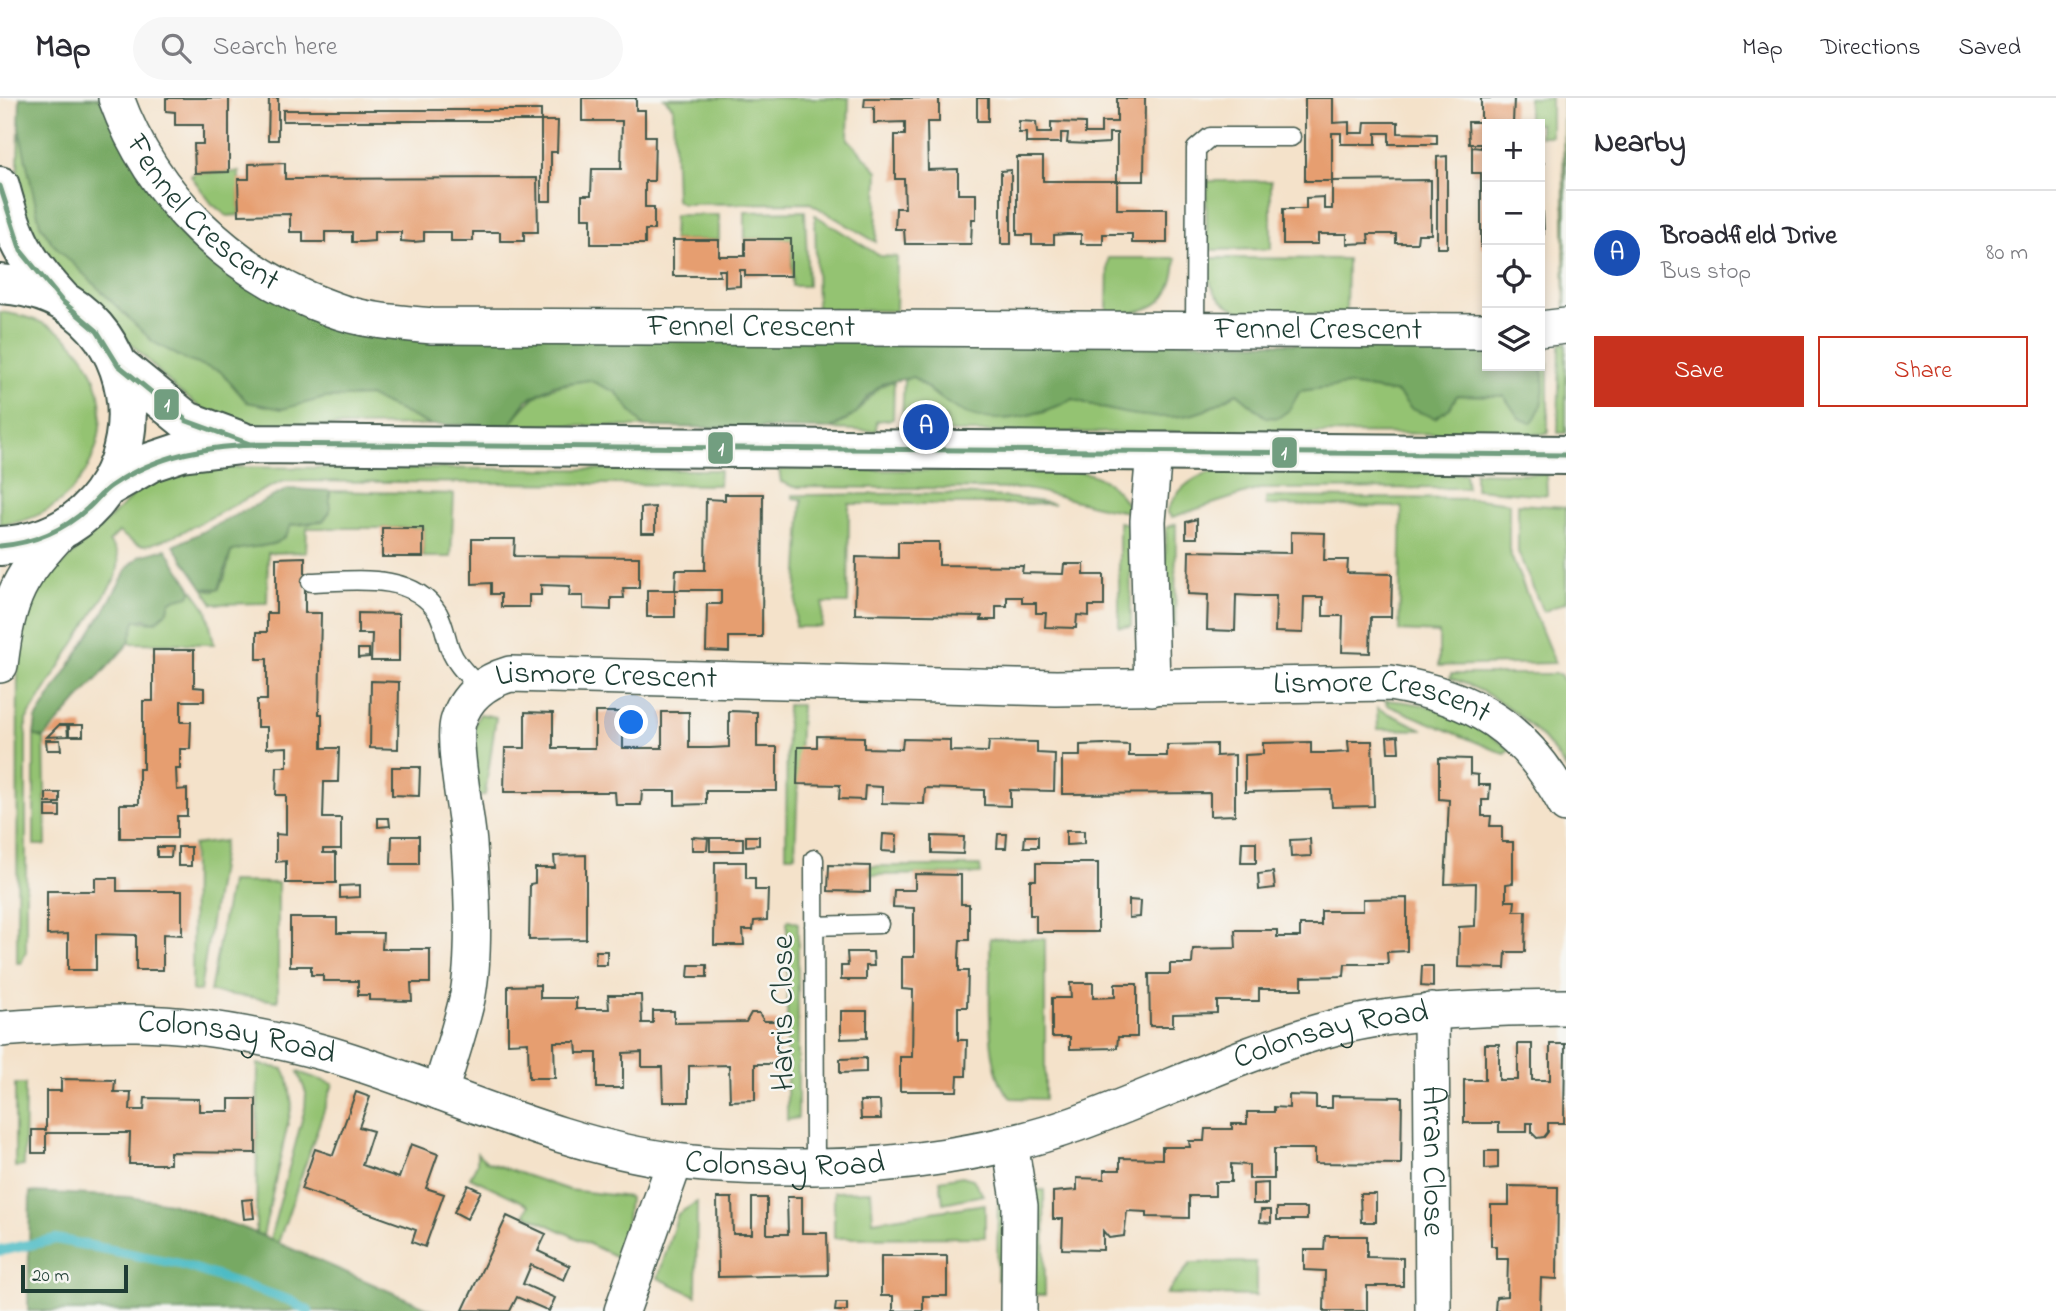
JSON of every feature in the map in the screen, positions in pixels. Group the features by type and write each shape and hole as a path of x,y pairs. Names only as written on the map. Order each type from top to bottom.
{"street":[{"name":"Fennel Crescent","path":"116,98 143,158 188,215 216,244 255,272 293,293 333,310 381,321 432,326 1482,331"},
{"path":"0,186 10,227 21,251 62,301 97,331 118,365 129,406 117,467 106,488 94,504 67,525 37,557 15,592 7,615 0,665"},
{"path":"0,284 23,287 62,301"},
{"path":"1545,328 1566,326"},
{"path":"118,365 187,421 250,444"},
{"path":"106,488 151,462 181,452 250,444 1566,455"},
{"path":"1152,688 1148,521 1154,452"},
{"path":"0,546 28,542 67,525"},
{"name":"Lismore Crescent","path":"440,1092 468,997 469,845 457,724 465,704 492,679 528,673 1056,688 1390,683 1434,691 1468,705 1504,726 1529,749 1552,778 1566,805"},
{"name":"Colonsay Road","path":"0,1029 138,1023 201,1028 324,1053 573,1137 675,1161 814,1167 872,1166 1010,1143 1071,1126 1222,1064 1336,1027 1431,1010 1566,1007"},
{"name":"Arran Close","path":"1431,1010 1433,1311"},
{"path":"1010,1143 1020,1206 1019,1311"},
{"path":"622,1311 675,1161"}],"lane":[{"path":"1195,330 1196,149 1210,137 1291,136"},
{"path":"311,582 371,580 413,590 427,600 439,614 451,651 480,688"},
{"name":"Harris Close","path":"814,859 814,1167"},
{"path":"814,926 879,924"}],"green space":[{"path":"20,98 100,98 149,188 178,230 196,249 243,283 335,326 1482,347 1482,371 1541,371 1543,396 1531,423 1519,418 1504,396 1457,395 1450,408 1435,418 1411,409 1398,393 1348,385 1300,391 1289,410 1278,418 1266,417 1237,393 1203,411 1172,417 1120,412 1073,399 1016,418 986,418 951,406 913,377 884,383 868,396 857,412 830,429 644,427 616,392 589,380 554,385 527,400 510,425 430,425 369,396 325,398 282,409 247,402 220,371 186,360 153,342 53,244 40,224 19,128"},
{"path":"664,98 849,98 848,139 878,171 876,242 810,203 682,204 676,200 673,107"},
{"path":"1528,98 1551,98 1551,136 1545,136 1545,119 1528,119"},
{"path":"1563,98 1566,98 1565,311"},
{"path":"19,128 40,224 53,244 186,360 221,371 247,402 282,409 325,398 369,396 430,425 271,427 216,419 177,390 39,251 17,203"},
{"path":"239,172 239,215 227,216 212,204 191,176 195,173"},
{"path":"1206,181 1271,181 1271,249 1207,250"},
{"path":"805,211 808,286 792,286 791,239 745,239 745,212"},
{"path":"674,215 719,215 719,240 673,240"},
{"path":"815,215 880,256 897,257 896,311 817,309"},
{"path":"1108,258 1176,258 1174,274 1165,297 1157,304 1136,312 1107,314"},
{"path":"1206,258 1347,259 1346,315 1246,314 1236,310 1216,294 1209,278"},
{"path":"0,312 42,323 56,330 77,348 91,370 99,394 101,420 97,446 87,470 71,491 51,508 7,524 0,524"},
{"path":"1566,342 1566,433 1558,433 1560,344"},
{"path":"1545,346 1548,346 1548,434 947,432 946,418 902,419 904,379 913,377 939,398 1043,413 1073,399 1120,412 1172,417 1203,411 1237,393 1266,417 1289,410 1299,391 1348,385 1399,393 1411,409 1450,408 1457,395 1504,396 1519,418 1531,423 1541,405"},
{"path":"589,380 616,392 644,427 510,425 534,397 552,388"},
{"path":"894,381 893,419 877,421 876,431 830,429 855,414 881,386"},
{"path":"202,467 720,470 719,485 285,481 154,543 138,544 119,532 109,542 118,558 116,577 26,720 26,952 21,963 17,963 18,644 32,598 43,583 146,483 161,474"},
{"path":"779,469 1082,472 1098,477 1111,486 1131,512 1025,489 794,487 781,482"},
{"path":"1210,472 1465,473 1467,488 1259,489 1172,517 1167,512 1179,492 1189,483"},
{"path":"1475,472 1546,474 1547,495 1475,489"},
{"path":"288,489 330,491 330,512 323,521 291,525 287,534 274,544 231,552 219,589 203,588 174,546"},
{"path":"330,491 454,494 451,557 423,557 423,528 307,528 306,552 268,553 267,603 213,604 203,588 214,591 224,580 231,552 243,546 255,547 290,525 310,524 330,512"},
{"path":"958,494 1055,504 849,504 848,603 823,603 822,627 795,627 802,499 793,498 793,495"},
{"path":"1266,497 1477,499 1509,503 1509,551 1555,663 1439,666 1439,633 1399,631 1402,507 1266,505"},
{"path":"1518,504 1566,507 1566,602 1543,612 1518,552"},
{"path":"1119,522 1130,524 1131,626 1119,627"},
{"path":"1176,524 1175,626 1164,627 1166,528"},
{"path":"166,549 192,589 189,596 170,601 168,611 155,622 145,619 135,621 129,643 44,738 34,735 36,719 129,566 140,556"},
{"path":"192,589 207,610 214,644 129,643 135,621 155,622 168,611 170,601 188,596"},
{"path":"1451,674 1560,674 1566,686 1566,769 1544,739 1516,713 1501,702 1450,678"},
{"path":"1385,700 1422,705 1452,714 1481,729 1511,750 1505,754 1389,706"},
{"path":"787,705 801,705 795,855 786,855"},
{"path":"1377,708 1424,730 1378,729"},
{"path":"480,714 496,717 485,795 479,796 472,743 475,723"},
{"path":"34,735 44,738 46,845 34,845"},
{"path":"224,841 200,991 192,991 193,845"},
{"path":"870,866 980,866 981,874 870,875"},
{"path":"230,882 278,883 278,1001 210,992"},
{"path":"789,920 798,923 798,1118 787,1120 787,922"},
{"path":"990,938 1045,939 1045,1099 1011,1098 995,1067 990,1023"},
{"path":"258,1064 283,1069 288,1079 292,1105 263,1236 256,1233"},
{"path":"298,1072 333,1084 278,1243 270,1239 305,1108 306,1093"},
{"path":"15,1084 25,1084 24,1166 15,1167"},
{"path":"477,1153 487,1162 569,1190 629,1197 627,1222 617,1257 525,1214 529,1205 470,1177 477,1164"},
{"path":"962,1176 973,1179 983,1195 943,1203 940,1180"},
{"path":"1033,1190 1044,1190 1045,1295 1033,1295"},
{"path":"871,1191 873,1221 985,1204 985,1237 834,1238 834,1192"},
{"path":"30,1192 129,1197 170,1203 246,1229 435,1311 28,1311"},
{"path":"998,1199 1006,1199 1004,1279 997,1280"},
{"path":"697,1202 696,1296 658,1278 678,1214"},
{"path":"1256,1262 1256,1296 1166,1294 1191,1263"}],"building":[{"path":"166,98 229,98 229,172 195,173 194,144 203,144 203,125 175,125 175,112 166,111"},
{"path":"269,98 278,98 278,140 268,140"},
{"path":"582,98 636,98 636,110 645,110 645,136 655,136 654,181 645,181 645,207 654,207 654,230 645,230 645,244 591,244 591,218 582,218 582,195 591,195 592,169 621,169 622,121 582,121"},
{"path":"865,98 939,98 939,122 927,122 928,170 958,169 958,194 976,194 976,219 972,219 971,244 905,244 904,229 895,229 896,208 905,208 904,179 895,179 895,135 905,135 905,122 874,123 874,107 864,107"},
{"path":"977,98 988,98 988,121 977,121"},
{"path":"1117,98 1145,98 1144,181 1117,181 1117,133 1109,133 1109,143 1092,144 1067,143 1068,133 1061,133 1061,143 1026,143 1026,133 1019,133 1019,121 1036,122 1037,133 1051,133 1051,122 1085,123 1085,133 1101,133 1101,122 1117,122"},
{"path":"1305,98 1333,98 1333,123 1349,122 1349,133 1364,133 1365,122 1398,122 1398,133 1437,134 1437,144 1389,144 1389,133 1376,133 1376,144 1341,144 1341,133 1332,133 1332,181 1305,181"},
{"path":"1481,98 1514,98 1513,119 1482,119 1482,247 1481,173 1472,173 1472,147 1481,148 1481,144 1469,144 1468,122 1481,122"},
{"path":"283,110 541,110 541,121 283,121"},
{"path":"541,121 558,121 557,152 551,152 551,201 541,201"},
{"path":"1447,156 1447,248 1437,248 1437,157"},
{"path":"1017,157 1043,157 1043,181 1117,181 1117,209 1167,209 1167,243 1132,243 1132,234 1103,234 1103,244 1081,244 1081,234 1067,234 1054,235 1054,244 1032,244 1032,235 1017,235"},
{"path":"285,163 285,179 537,178 538,232 524,232 524,241 500,241 500,232 473,232 473,241 451,241 451,232 424,232 424,241 413,242 401,241 401,232 374,232 374,241 352,242 352,232 325,232 325,242 303,242 303,232 290,232 290,214 239,215 238,179 249,179 249,164"},
{"path":"1011,170 1011,244 1001,244 1001,171"},
{"path":"1431,180 1431,234 1418,234 1417,243 1396,243 1396,234 1368,234 1369,243 1347,244 1347,234 1318,234 1318,244 1283,244 1283,209 1306,209 1306,198 1324,197 1324,209 1332,209 1332,181"},
{"path":"745,239 791,239 791,276 745,276 745,270 740,270 740,286 725,287 725,270 719,270 720,276 673,276 673,240 719,240 719,256 745,256"},
{"path":"725,494 763,494 762,637 729,637 729,652 706,651 707,604 721,604 721,590 675,590 676,570 705,570 706,499 725,500"},
{"path":"655,507 655,533 641,533 641,508"},
{"path":"1197,519 1197,538 1186,538 1186,522"},
{"path":"382,528 423,528 423,557 382,557"},
{"path":"1291,532 1325,533 1324,560 1348,560 1347,573 1392,574 1391,617 1371,617 1370,653 1342,652 1343,616 1323,616 1323,597 1304,597 1303,633 1275,632 1276,596 1236,595 1235,631 1207,630 1208,595 1188,594 1189,551 1291,553"},
{"path":"472,539 515,539 514,556 639,557 639,588 623,588 624,598 611,598 611,610 583,609 583,596 569,596 570,586 541,585 541,595 529,595 529,607 501,607 501,594 491,594 491,583 472,584"},
{"path":"898,542 939,542 939,565 1023,566 1022,573 1063,574 1064,564 1084,564 1084,575 1104,575 1104,606 1089,606 1089,616 1077,615 1076,628 1045,627 1046,613 1036,613 1036,603 1022,603 1022,597 1007,597 1007,606 996,606 996,620 981,620 982,616 855,614 856,557 898,558"},
{"path":"305,557 305,613 321,613 319,714 322,714 322,748 339,748 338,782 324,782 323,818 341,818 341,849 323,849 323,853 336,853 336,883 286,883 286,861 276,862 276,834 286,835 286,795 276,795 277,767 287,767 287,747 267,748 267,727 257,727 257,700 267,700 267,659 257,659 257,632 267,632 267,613 276,613 276,558"},
{"path":"647,590 675,590 675,617 647,617"},
{"path":"358,613 399,614 399,661 371,661 372,634 358,634"},
{"path":"358,649 369,649 369,657 358,658"},
{"path":"153,650 194,650 194,687 204,688 204,701 181,701 181,722 191,722 190,749 180,749 180,769 176,769 177,790 187,789 187,816 177,816 177,838 120,838 120,804 139,804 139,769 143,769 143,701 153,701"},
{"path":"371,681 399,682 398,749 370,748"},
{"path":"729,711 757,712 757,747 777,747 777,791 706,791 706,804 675,805 675,791 642,791 641,805 616,805 615,792 504,792 505,748 525,748 525,712 553,713 553,748 595,748 595,712 623,712 623,748 662,748 662,712 689,712 689,748 710,748 729,747"},
{"path":"59,725 67,725 68,736 47,737"},
{"path":"69,725 83,725 83,736 69,736"},
{"path":"817,736 864,737 864,748 902,749 903,739 950,740 950,751 988,752 989,741 1037,742 1037,753 1055,754 1054,791 1010,790 1010,806 984,805 984,790 925,788 924,804 882,803 882,787 865,786 864,800 839,799 840,785 797,784 798,747 817,747"},
{"path":"1398,736 1399,752 1388,752 1387,737"},
{"path":"46,740 60,740 61,750 47,750"},
{"path":"1348,741 1372,741 1374,806 1332,807 1331,790 1245,792 1245,755 1263,754 1263,743 1311,742 1311,753 1330,753 1349,752"},
{"path":"1216,744 1216,756 1235,755 1235,815 1210,816 1210,793 1062,794 1062,756 1080,756 1080,745 1129,745 1129,756 1167,756 1167,745"},
{"path":"1439,758 1470,759 1470,774 1478,775 1478,785 1490,785 1489,800 1482,800 1482,816 1491,816 1490,826 1502,826 1502,842 1513,842 1513,883 1506,884 1506,901 1515,901 1514,911 1526,911 1525,952 1506,952 1505,968 1458,967 1459,927 1475,926 1476,883 1445,884 1449,800 1439,799"},
{"path":"392,767 420,767 419,796 392,795"},
{"path":"46,793 60,793 60,803 46,803"},
{"path":"46,806 60,806 60,817 46,817"},
{"path":"378,818 389,818 390,826 378,827"},
{"path":"1066,831 1084,831 1084,844 1066,845"},
{"path":"883,834 897,835 896,852 882,851"},
{"path":"998,834 1007,834 1006,848 997,848"},
{"path":"392,836 419,836 419,864 391,864"},
{"path":"746,836 759,836 759,845 746,846"},
{"path":"932,836 964,837 963,854 932,853"},
{"path":"1025,836 1038,836 1038,847 1024,847"},
{"path":"692,837 708,838 707,850 692,850"},
{"path":"710,838 743,838 743,851 710,851"},
{"path":"1310,839 1311,856 1291,857 1290,840"},
{"path":"1242,842 1256,842 1256,863 1241,863"},
{"path":"157,847 172,847 171,857 157,857"},
{"path":"178,847 191,847 191,866 178,866"},
{"path":"586,855 586,939 529,940 530,884 535,883 535,868 555,868 554,856"},
{"path":"715,862 746,862 746,878 755,878 755,890 768,890 767,920 754,921 753,930 743,930 744,945 714,945"},
{"path":"1036,863 1098,863 1098,932 1036,932 1036,915 1030,915 1030,880 1036,880"},
{"path":"829,865 870,866 870,892 828,891"},
{"path":"1273,872 1275,888 1259,890 1258,874"},
{"path":"915,874 961,875 961,904 969,904 969,940 960,940 959,957 959,971 968,971 967,1007 958,1007 958,1040 967,1040 966,1076 958,1076 957,1091 900,1091 900,1057 912,1057 913,990 902,989 902,957 914,957 914,908 893,907 894,890 915,890"},
{"path":"95,878 117,878 117,891 182,891 182,935 163,934 163,970 136,970 136,935 96,934 96,970 68,970 68,934 47,935 47,891 95,891"},
{"path":"360,885 360,897 340,898 340,886"},
{"path":"1407,898 1407,951 1387,952 1388,964 1345,964 1344,976 1302,977 1302,989 1259,989 1259,1001 1217,1001 1217,1013 1173,1014 1173,1026 1150,1026 1149,974 1170,974 1170,964 1192,964 1193,949 1236,948 1235,930 1277,930 1277,937 1300,937 1300,925 1321,925 1321,911 1363,911 1363,899"},
{"path":"1129,900 1141,901 1140,917 1129,918"},
{"path":"290,918 337,918 337,933 383,933 382,949 430,949 430,983 411,983 412,1001 369,1000 369,995 358,995 358,981 323,981 323,975 311,975 311,966 290,966"},
{"path":"596,951 607,951 607,965 595,965"},
{"path":"847,952 873,952 874,966 866,966 866,980 841,980 841,966 848,966"},
{"path":"689,965 707,965 707,977 688,977"},
{"path":"1422,966 1433,966 1433,987 1421,986"},
{"path":"1070,983 1093,983 1093,998 1115,997 1115,984 1137,984 1137,1037 1118,1037 1117,1048 1070,1049 1070,1037 1052,1037 1052,998 1071,998"},
{"path":"540,985 540,998 576,998 576,1009 609,1009 608,995 641,995 642,1023 653,1023 653,1011 674,1011 674,1023 746,1022 751,1013 759,1013 764,1021 777,1021 778,1064 755,1064 755,1100 730,1101 729,1065 689,1066 689,1102 663,1102 662,1067 642,1067 642,1052 623,1053 623,1088 597,1088 597,1053 577,1053 576,1042 554,1042 555,1078 529,1078 528,1042 508,1043 508,986"},
{"path":"841,1011 867,1011 867,1038 841,1039"},
{"path":"1485,1044 1499,1044 1499,1080 1518,1080 1518,1044 1532,1044 1532,1080 1550,1080 1550,1044 1565,1044 1564,1123 1548,1123 1548,1132 1544,1137 1537,1138 1532,1133 1532,1123 1527,1123 1527,1132 1499,1132 1499,1123 1464,1123 1464,1080 1485,1080"},
{"path":"866,1058 866,1072 840,1073 840,1059"},
{"path":"61,1079 115,1080 114,1092 131,1092 130,1110 144,1110 145,1098 199,1099 199,1111 229,1111 229,1099 256,1099 256,1153 170,1152 170,1164 129,1164 130,1133 46,1133 46,1153 32,1153 32,1130 46,1130 46,1091 61,1091"},
{"path":"356,1092 370,1097 359,1127 373,1131 362,1165 399,1178 411,1144 438,1154 426,1188 444,1194 425,1247 412,1242 416,1230 301,1189 315,1149 333,1155"},
{"path":"1289,1095 1316,1096 1316,1108 1332,1108 1332,1096 1402,1097 1401,1164 1315,1163 1315,1149 1274,1149 1274,1179 1249,1179 1249,1165 1231,1164 1231,1182 1215,1182 1215,1196 1189,1196 1189,1218 1147,1217 1147,1212 1127,1211 1124,1236 1109,1238 1103,1231 1103,1250 1062,1249 1063,1219 1053,1219 1053,1192 1077,1190 1077,1178 1104,1179 1104,1170 1120,1170 1120,1158 1162,1159 1162,1147 1190,1147 1189,1141 1204,1141 1205,1129 1232,1129 1232,1124 1247,1124 1247,1112 1274,1112 1274,1107 1289,1108"},
{"path":"860,1101 880,1101 881,1119 861,1119"},
{"path":"1485,1151 1498,1151 1498,1168 1485,1169"},
{"path":"1268,1183 1268,1204 1253,1204 1253,1184"},
{"path":"468,1185 481,1191 467,1219 454,1212"},
{"path":"1509,1186 1558,1187 1557,1279 1541,1278 1540,1311 1495,1311 1496,1297 1507,1296 1508,1259 1496,1259 1496,1246 1491,1246 1491,1205 1509,1205"},
{"path":"1360,1194 1376,1194 1376,1222 1361,1222"},
{"path":"787,1197 802,1197 802,1233 827,1233 828,1275 718,1277 717,1198 732,1198 733,1234 752,1234 752,1198 767,1198 767,1234 788,1234"},
{"path":"252,1199 254,1218 244,1219 242,1200"},
{"path":"1277,1208 1307,1208 1307,1220 1277,1220"},
{"path":"1261,1210 1271,1210 1271,1223 1260,1222"},
{"path":"507,1216 546,1234 538,1251 570,1266 564,1280 531,1265 523,1284 555,1298 549,1311 517,1297 510,1311 463,1310"},
{"path":"1325,1236 1367,1236 1367,1257 1403,1258 1403,1286 1367,1286 1367,1311 1324,1311 1325,1271 1304,1270 1304,1250 1324,1250"},
{"path":"881,1256 947,1256 947,1296 923,1296 923,1311 893,1311 893,1296 881,1296"},
{"path":"836,1303 847,1303 847,1311 835,1311"}],"waterway":[{"path":"0,1251 56,1239 180,1264 291,1301 308,1311"}],"transit line":[{"name":"1","path":"0,186 21,251 62,301 97,331 118,365 187,421 250,444 1566,455"},
{"name":"1","path":"0,546 36,539 58,529 78,516 111,486 147,466 205,450 266,445"}],"place":[{"name":"Broadfield Drive","path":"926,427"}]}
